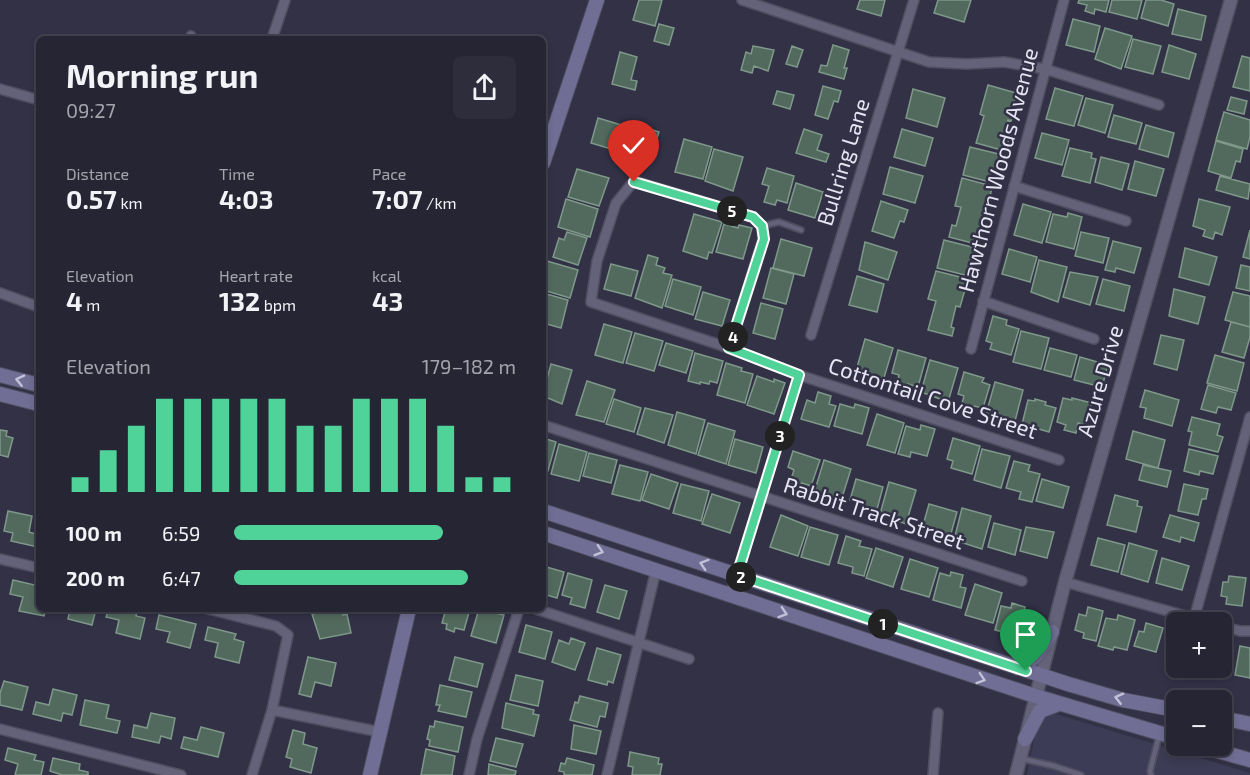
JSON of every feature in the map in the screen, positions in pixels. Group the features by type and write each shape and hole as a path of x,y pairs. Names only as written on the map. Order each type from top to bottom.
{"main road":[{"path":"546,154 597,0"},
{"path":"0,375 36,384"},
{"path":"0,394 36,403"},
{"path":"546,512 1040,675 1114,697 1166,708"},
{"path":"546,534 1035,696 1166,736"},
{"path":"370,775 408,612"},
{"path":"1018,668 1027,665 1034,658 1052,632"},
{"path":"1024,739 1040,711 1046,707 1061,704"},
{"path":"1232,720 1250,724"},
{"path":"1232,755 1250,760"}],"street":[{"path":"273,36 285,0"},
{"path":"742,0 929,62 967,64 1004,62 1045,69 1159,105"},
{"name":"Bullring Lane","path":"811,335 914,0"},
{"name":"Hawthorn Woods Avenue","path":"970,349 1064,0"},
{"name":"Azure Drive","path":"1016,775 1065,582 1231,0"},
{"path":"0,89 36,99"},
{"name":"Cottontail Cove Street","path":"762,226 753,217 634,182 616,203 597,261 591,302 729,348 799,375 1059,460"},
{"path":"1014,186 1126,221"},
{"path":"729,348 764,239 762,226"},
{"path":"0,293 36,306"},
{"path":"983,301 1094,339"},
{"path":"730,596 799,375"},
{"path":"1196,612 1250,417"},
{"name":"Rabbit Track Street","path":"546,426 1022,581"},
{"path":"0,559 36,567"},
{"path":"607,775 656,570"},
{"path":"1065,582 1170,612"},
{"path":"220,612 276,626 288,635 272,710 252,775"},
{"path":"469,775 477,739 518,612"},
{"path":"545,612 689,660"},
{"path":"1232,629 1250,631"},
{"path":"272,710 380,732"},
{"path":"933,775 938,713"},
{"path":"0,729 181,775"}],"lane":[{"path":"762,226 779,222 801,230"},
{"path":"1151,775 1150,771 1160,734"},
{"path":"1020,758 1081,775"}],"shaded area":[{"path":"1056,714 1166,747 1166,756 1194,756 1250,773 1250,775 1027,775 1039,716"}],"building":[{"path":"639,0 662,0 655,26 633,20"},
{"path":"860,0 885,0 881,16 857,9"},
{"path":"938,0 971,0 964,22 934,13"},
{"path":"1079,0 1109,0 1106,12 1095,9 1094,14 1085,11 1087,5 1078,3"},
{"path":"1112,0 1142,0 1137,19 1109,12"},
{"path":"1146,0 1161,0 1174,4 1168,26 1141,18"},
{"path":"1178,9 1206,16 1201,40 1172,34"},
{"path":"1073,19 1100,26 1094,52 1066,45"},
{"path":"659,24 674,28 669,45 654,41"},
{"path":"1105,28 1132,36 1121,69 1095,59"},
{"path":"1133,39 1161,46 1153,74 1125,67"},
{"path":"833,45 849,50 844,68 847,68 844,79 819,72 821,65 827,66"},
{"path":"1169,45 1196,54 1189,79 1162,72"},
{"path":"753,46 774,50 768,71 754,66 752,73 741,70 746,52 751,54"},
{"path":"792,46 803,50 797,67 786,64"},
{"path":"620,52 637,57 631,80 637,81 635,90 612,84"},
{"path":"1242,56 1250,58 1250,91 1233,87"},
{"path":"988,85 1020,94 1004,135 1010,136 1005,151 976,143 984,116 980,114"},
{"path":"823,86 841,91 838,102 834,101 828,119 815,115"},
{"path":"1055,88 1083,96 1074,126 1046,119"},
{"path":"913,89 945,98 937,127 906,118"},
{"path":"777,91 794,95 790,109 773,104"},
{"path":"1231,97 1247,101 1244,114 1227,110"},
{"path":"1086,98 1113,105 1105,133 1078,125"},
{"path":"1224,112 1250,120 1247,149 1216,140"},
{"path":"1114,115 1142,123 1136,144 1108,137"},
{"path":"598,118 625,126 618,151 591,143"},
{"path":"631,123 659,132 652,154 645,151 642,161 631,157 633,152 623,149"},
{"path":"1146,125 1174,133 1168,157 1139,149"},
{"path":"804,129 822,135 817,150 829,154 826,162 796,153"},
{"path":"902,129 933,138 925,166 894,157"},
{"path":"1042,133 1069,140 1062,165 1035,158"},
{"path":"684,139 712,147 703,179 675,172"},
{"path":"1216,141 1243,149 1240,162 1236,161 1231,178 1208,171"},
{"path":"970,147 1003,155 994,183 963,175"},
{"path":"1070,148 1092,153 1091,158 1096,159 1090,183 1062,176"},
{"path":"714,149 743,157 733,191 705,181"},
{"path":"1101,157 1129,164 1122,190 1095,182"},
{"path":"1135,161 1164,169 1156,196 1128,189"},
{"path":"890,167 923,176 915,203 883,194"},
{"path":"767,168 794,176 787,203 777,200 775,205 764,202 769,186 762,184"},
{"path":"577,169 609,178 599,206 568,197"},
{"path":"1220,176 1250,184 1248,199 1216,190"},
{"path":"962,178 992,186 987,215 984,214 976,244 949,237 952,225 956,226 961,207 955,206"},
{"path":"796,183 823,192 815,218 788,210"},
{"path":"566,199 598,209 590,237 558,227"},
{"path":"1199,199 1230,207 1222,235 1215,232 1213,239 1203,236 1205,230 1193,226"},
{"path":"881,201 908,210 904,222 900,221 894,238 872,231"},
{"path":"1023,204 1051,212 1042,243 1014,235"},
{"path":"1068,213 1082,217 1074,249 1046,242 1053,214 1067,217"},
{"path":"694,214 722,222 712,253 709,252 707,259 683,251"},
{"path":"724,224 738,228 739,225 752,228 743,259 716,252"},
{"path":"1250,230 1250,259 1243,257"},
{"path":"567,232 587,238 578,265 553,257 559,238 564,240"},
{"path":"1081,232 1109,238 1103,263 1075,256"},
{"path":"781,239 812,248 804,276 773,268"},
{"path":"944,240 976,248 969,276 937,268"},
{"path":"1113,241 1141,248 1134,273 1116,268 1115,272 1105,270"},
{"path":"865,242 897,252 888,280 859,270"},
{"path":"1185,248 1217,257 1209,285 1179,277"},
{"path":"1009,249 1037,257 1030,282 1002,274"},
{"path":"648,255 658,258 656,265 665,268 663,273 672,275 662,308 635,298"},
{"path":"1039,260 1067,267 1058,302 1031,292"},
{"path":"547,261 578,270 570,298 546,291"},
{"path":"611,264 638,271 631,296 604,289"},
{"path":"1241,265 1250,267 1250,291 1236,288"},
{"path":"771,268 794,274 786,304 763,298"},
{"path":"936,271 968,279 960,307 956,306 951,327 954,328 952,336 928,330 936,301 928,299"},
{"path":"1070,272 1098,277 1090,305 1063,297"},
{"path":"857,276 884,284 877,312 849,305"},
{"path":"673,279 701,287 693,315 665,306"},
{"path":"1103,279 1130,286 1124,311 1096,304"},
{"path":"1174,289 1205,297 1198,324 1169,316"},
{"path":"703,292 730,300 722,326 695,319"},
{"path":"1233,292 1250,296 1250,327 1225,320"},
{"path":"546,294 568,300 561,328 546,324"},
{"path":"761,303 783,309 775,339 753,333"},
{"path":"993,316 1007,320 1006,325 1019,329 1011,355 990,349 992,343 986,341"},
{"path":"1231,322 1250,327 1250,337 1244,358 1222,352"},
{"path":"604,324 632,332 623,363 595,355"},
{"path":"1021,331 1049,338 1041,369 1013,362"},
{"path":"635,333 663,341 654,371 626,363"},
{"path":"1161,335 1184,340 1177,370 1154,364"},
{"path":"865,339 893,348 883,381 856,371"},
{"path":"666,343 693,351 686,373 659,365"},
{"path":"1050,348 1077,355 1071,377 1044,370"},
{"path":"898,350 926,358 918,387 908,384 907,389 896,386 899,375 892,373"},
{"path":"695,353 723,361 717,383 710,381 709,384 700,382 700,384 688,381"},
{"path":"1215,355 1244,363 1237,391 1207,383"},
{"path":"1080,357 1108,365 1102,387 1074,380"},
{"path":"930,360 958,368 948,402 921,392"},
{"path":"726,363 753,374 745,403 717,395"},
{"path":"551,364 572,370 562,404 546,397"},
{"path":"964,372 984,378 982,382 990,385 983,408 974,406 972,410 961,407 964,396 958,394"},
{"path":"757,376 785,383 774,414 747,405"},
{"path":"587,381 615,390 604,422 576,415"},
{"path":"995,382 1023,390 1014,425 986,414"},
{"path":"1208,385 1236,393 1231,410 1218,407 1216,413 1201,409"},
{"path":"1145,390 1179,400 1172,426 1144,418 1146,408 1140,407"},
{"path":"818,392 831,396 829,404 836,406 829,427 801,419 807,400 815,403"},
{"path":"1063,398 1092,403 1086,425 1078,423 1076,433 1064,430 1066,425 1057,422"},
{"path":"614,399 641,408 634,432 606,424"},
{"path":"1035,399 1056,408 1049,432 1022,424 1028,400 1035,401"},
{"path":"840,404 854,408 855,404 869,408 862,434 834,426"},
{"path":"645,408 673,415 664,443 637,434"},
{"path":"677,412 705,420 696,454 668,445"},
{"path":"877,414 904,423 895,453 867,445"},
{"path":"1192,417 1220,424 1217,435 1223,437 1218,452 1189,445 1192,432 1188,431"},
{"path":"708,423 735,431 726,464 698,455"},
{"path":"921,425 935,429 927,456 911,452 910,457 898,454 906,426 920,430"},
{"path":"0,430 7,431 6,436 13,438 8,457 0,455"},
{"path":"1133,431 1165,440 1158,468 1126,459"},
{"path":"953,438 980,446 972,474 951,468 953,461 947,459"},
{"path":"546,439 556,442 548,471 546,471"},
{"path":"735,439 763,447 756,473 728,465"},
{"path":"559,444 587,452 579,481 551,474"},
{"path":"982,449 1010,456 1001,488 974,480"},
{"path":"1189,449 1218,456 1213,474 1200,471 1199,475 1184,471"},
{"path":"793,451 820,460 811,486 802,483 800,489 789,485 794,470 788,467"},
{"path":"589,453 617,460 611,483 583,476"},
{"path":"824,460 851,469 841,501 814,493"},
{"path":"1014,461 1030,465 1028,471 1040,474 1032,502 1019,499 1021,492 1006,488"},
{"path":"620,465 648,472 640,501 612,494"},
{"path":"1143,465 1171,471 1167,487 1139,480"},
{"path":"651,474 678,483 669,509 642,500"},
{"path":"856,479 883,487 876,513 862,509 863,504 850,500"},
{"path":"1042,479 1069,487 1063,508 1036,501"},
{"path":"889,482 916,490 906,524 880,514"},
{"path":"681,484 709,491 701,521 673,513"},
{"path":"1184,484 1208,489 1206,499 1202,499 1198,515 1178,511"},
{"path":"712,494 740,503 730,533 702,524"},
{"path":"1115,495 1138,501 1137,506 1142,507 1136,532 1107,525"},
{"path":"929,504 957,512 950,537 922,529"},
{"path":"962,508 991,516 982,549 954,540"},
{"path":"8,511 32,516 29,532 36,534 36,547 11,541 13,533 4,531"},
{"path":"781,515 808,526 798,556 770,547"},
{"path":"1170,515 1199,523 1194,541 1181,537 1180,542 1163,537"},
{"path":"994,523 1021,530 1015,555 988,547"},
{"path":"810,527 838,535 829,565 801,557"},
{"path":"1026,527 1054,532 1047,558 1020,551"},
{"path":"846,536 861,541 859,546 872,549 864,576 852,573 853,567 838,563"},
{"path":"1098,538 1125,545 1118,572 1091,565"},
{"path":"1129,543 1157,551 1148,582 1121,574"},
{"path":"876,548 903,557 893,587 866,578"},
{"path":"1162,558 1189,566 1182,590 1156,583"},
{"path":"910,559 938,568 929,597 901,589"},
{"path":"546,567 564,572 557,598 546,595"},
{"path":"951,572 963,575 960,587 966,588 961,608 933,600 940,573 950,576"},
{"path":"568,573 592,580 585,608 570,604 572,598 562,595"},
{"path":"1229,576 1246,578 1242,606 1226,604 1227,597 1221,596 1223,582 1228,582"},
{"path":"13,580 36,585 36,612 45,612 44,616 19,611 23,597 10,594"},
{"path":"975,584 1002,593 993,623 965,615"},
{"path":"605,585 627,591 619,619 597,612"},
{"path":"1012,603 1025,607 1022,618 1028,620 1022,643 1010,639 1011,634 995,630 1001,606 1011,608"},
{"path":"1088,607 1103,611 1096,641 1083,638 1084,633 1075,630 1079,614 1086,616"},
{"path":"69,612 95,612 92,625 68,619"},
{"path":"108,612 137,612 136,616 145,618 140,639 116,633 119,620 106,617"},
{"path":"342,612 343,615 347,614 351,633 320,639 312,614"},
{"path":"445,612 469,612 464,630 455,628 454,632 446,629 447,624 442,623"},
{"path":"478,612 504,615 496,643 471,636"},
{"path":"159,615 196,624 190,648 167,642 170,632 156,629"},
{"path":"1118,615 1135,620 1127,650 1114,647 1113,650 1098,646 1106,618 1117,620"},
{"path":"1146,623 1163,628 1156,652 1134,646 1139,631 1144,632"},
{"path":"526,625 552,632 545,659 519,652"},
{"path":"208,627 236,634 234,639 244,642 239,663 215,657 218,643 205,640"},
{"path":"571,638 585,643 575,670 552,662 559,640 569,644"},
{"path":"1240,646 1250,648 1250,678 1235,675"},
{"path":"597,648 621,655 613,683 608,681 607,685 588,680"},
{"path":"308,657 336,663 331,686 315,682 311,697 299,694"},
{"path":"455,657 483,664 477,687 449,680"},
{"path":"516,675 543,681 538,706 510,700"},
{"path":"4,681 28,687 22,710 0,705 0,693"},
{"path":"440,685 472,692 466,717 438,711 440,705 436,705"},
{"path":"53,689 77,695 72,715 63,713 61,721 33,714 36,702 49,705"},
{"path":"580,696 608,703 605,717 600,716 597,727 570,720 575,702 578,703"},
{"path":"85,700 109,705 106,718 120,721 117,733 80,725"},
{"path":"506,703 534,710 533,714 539,715 534,736 502,728"},
{"path":"151,713 175,718 171,739 161,736 159,743 132,737 134,725 147,728"},
{"path":"435,721 463,727 458,752 429,746 430,740 427,739 430,726 434,727"},
{"path":"574,725 601,731 596,754 571,749"},
{"path":"201,727 224,733 218,757 181,748 184,737 197,740"},
{"path":"293,730 305,733 303,744 317,748 311,773 290,767 292,759 286,757"},
{"path":"496,738 523,744 516,767 490,761"},
{"path":"8,748 36,755 34,760 44,762 41,775 15,775 18,764 5,760"},
{"path":"426,749 455,756 452,775 421,775"},
{"path":"630,752 659,758 658,764 662,764 660,775 632,775 633,767 628,766"},
{"path":"53,758 80,764 79,770 88,772 88,775 62,775 50,771"},
{"path":"567,758 594,765 592,775 564,775 564,772 559,771 561,763 565,764"},
{"path":"489,764 516,771 515,775 488,775"}],"route":[{"path":"634,182 753,217 762,226 764,239 729,348 799,375 737,575 1026,671"}]}
